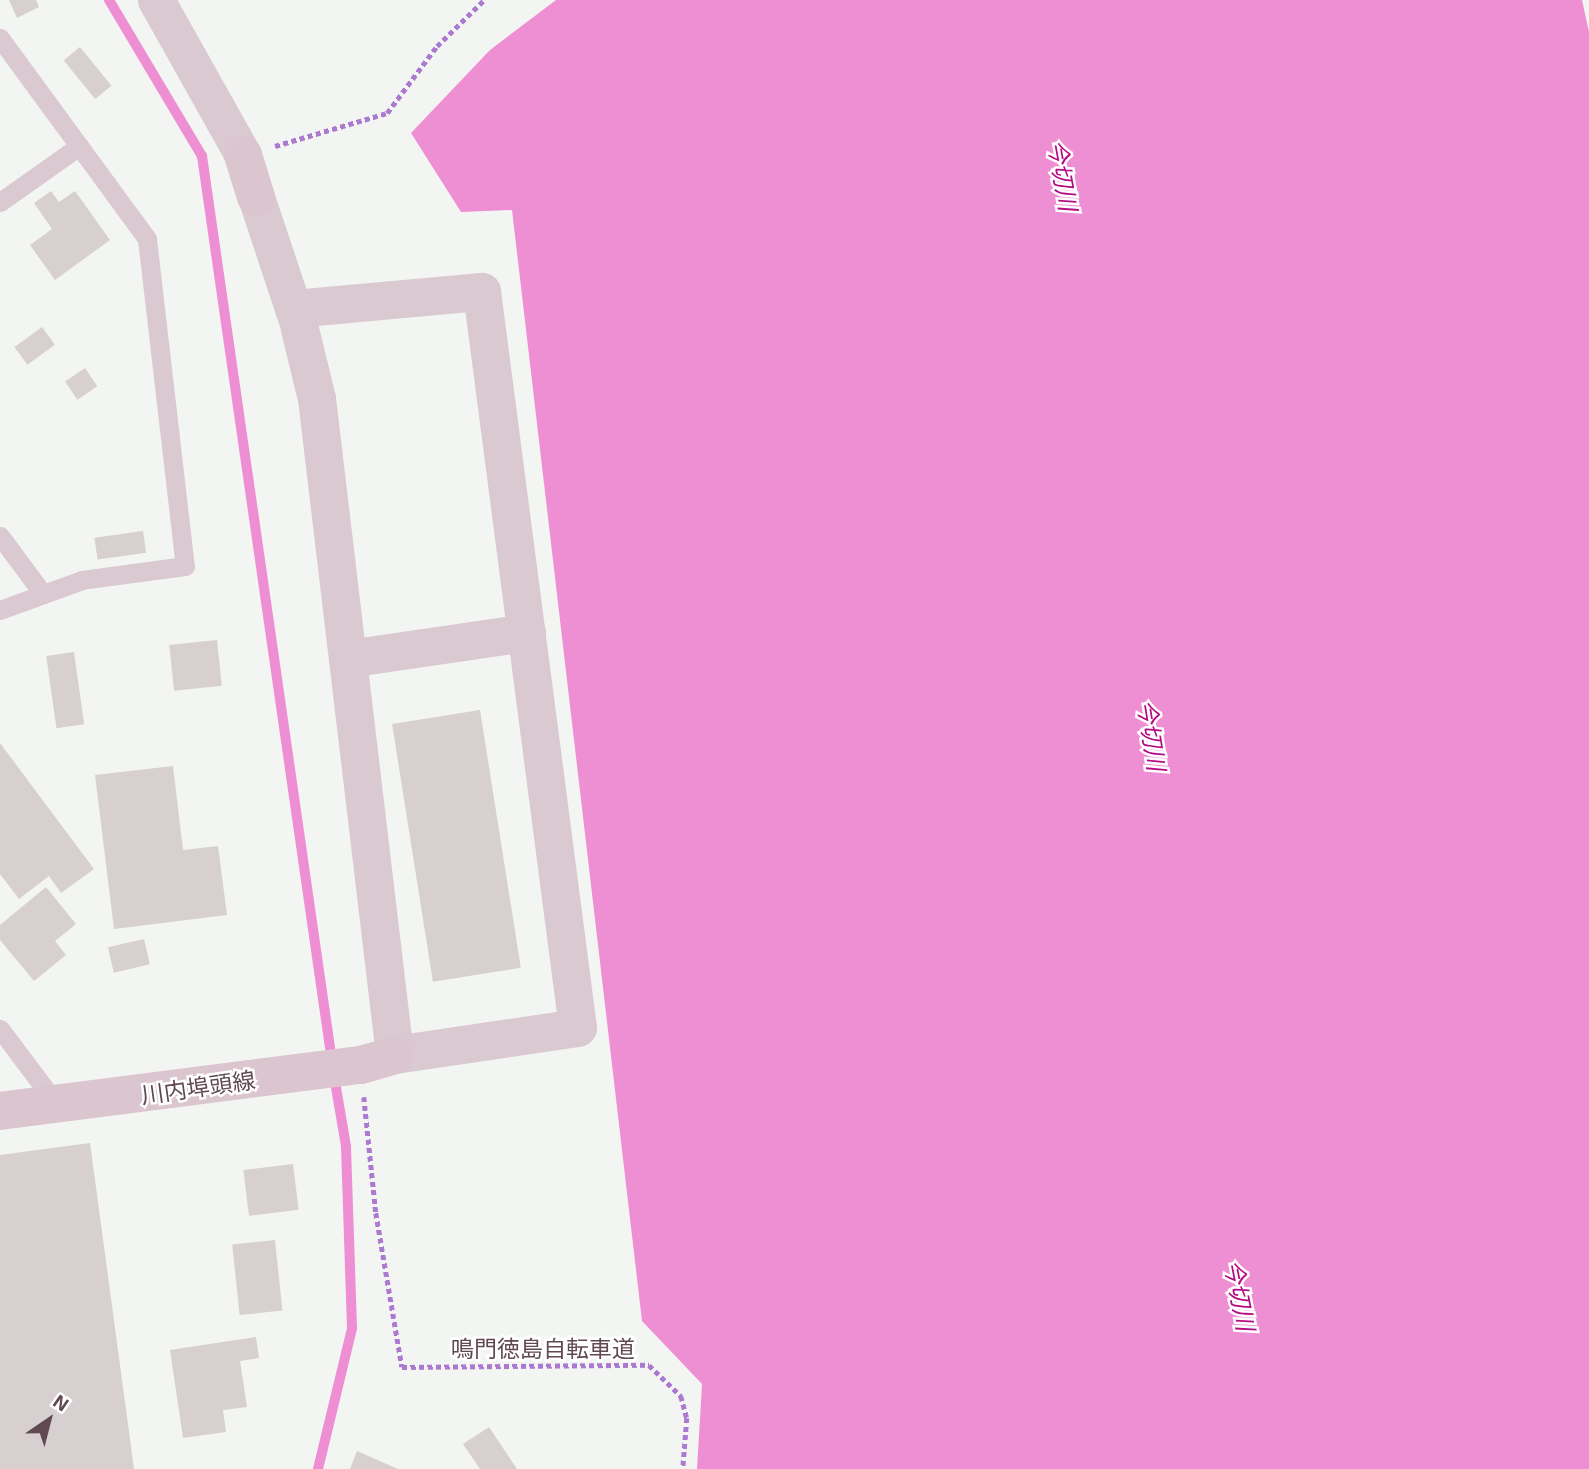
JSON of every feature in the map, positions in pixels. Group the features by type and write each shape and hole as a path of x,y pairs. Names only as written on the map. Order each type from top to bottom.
{"main road":[{"path":"243,155 256,197"},
{"name":"川内埠頭線","path":"0,1111 361,1065 395,1055"}],"street":[{"path":"156,0 243,155"},
{"path":"256,197 297,319 317,399 395,1055 578,1028 482,292 297,319"},
{"path":"348,659 527,633"}],"lane":[{"path":"0,38 147,239 185,566 82,579 0,610"},
{"path":"0,202 79,146"},
{"path":"0,536 43,594"},
{"path":"0,1029 58,1105"}],"path":[{"path":"243,155 387,113 437,46 484,0"},
{"name":"鳴門徳島自転車道","path":"402,1367 649,1365 681,1396 687,1418 683,1469"}],"water":[{"name":"今切川","path":"556,0 1582,0 1589,32 1589,1469 697,1469 702,1384 642,1321 512,210 461,212 411,133 490,50"}],"building":[{"path":"9,0 36,0 39,7 17,18"},
{"path":"80,47 111,86 95,99 64,60"},
{"path":"51,191 59,202 75,191 110,240 55,280 30,245 52,229 34,203"},
{"path":"42,327 55,345 27,365 14,347"},
{"path":"85,368 97,386 77,400 65,381"},
{"path":"143,531 146,553 98,560 94,538"},
{"path":"217,640 222,686 174,691 169,645"},
{"path":"74,652 84,724 56,728 46,656"},
{"path":"480,710 521,968 433,982 392,724"},
{"path":"0,743 94,869 61,893 49,876 19,899 0,874"},
{"path":"173,766 183,850 218,846 227,915 114,929 95,775"},
{"path":"46,887 76,924 55,941 66,955 34,981 0,940 0,925"},
{"path":"144,939 150,964 114,973 108,947"},
{"path":"90,1143 134,1469 0,1469 0,1155"},
{"path":"293,1164 299,1210 249,1216 243,1170"},
{"path":"275,1240 282,1311 240,1315 232,1244"},
{"path":"256,1337 259,1358 240,1361 247,1407 223,1410 226,1432 183,1438 170,1350"},
{"path":"489,1427 517,1469 480,1469 463,1444"},
{"path":"357,1451 398,1469 350,1469"}],"waterway":[{"path":"109,0 202,156 332,1061"},
{"path":"318,1469 352,1328 346,1146 334,1076"}]}
